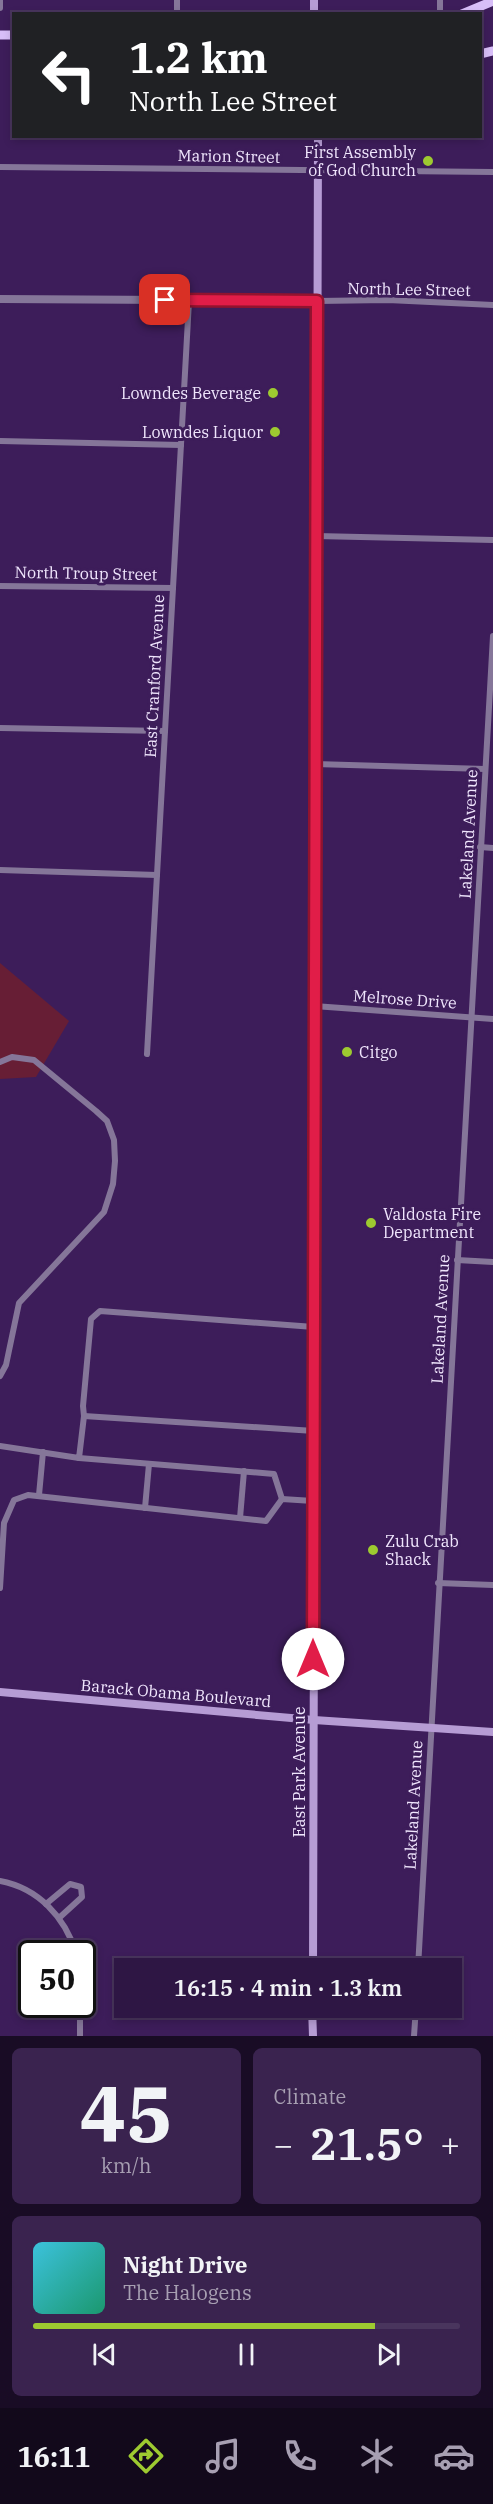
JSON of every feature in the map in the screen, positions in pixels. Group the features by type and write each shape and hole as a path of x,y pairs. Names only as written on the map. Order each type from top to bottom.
{"main road":[{"path":"467,12 493,1"},
{"name":"East Park Avenue","path":"313,1958 318,138"},
{"name":"Barack Obama Boulevard","path":"0,1692 314,1720 493,1732"},
{"path":"312,2018 313,2036"}],"street":[{"path":"0,0 0,8"},
{"name":"Marion Street","path":"0,167 493,172"},
{"name":"North Lee Street","path":"0,299 388,300 493,305"},
{"name":"East Cranford Avenue","path":"147,1054 189,301"},
{"path":"0,441 181,445"},
{"path":"316,536 493,540"},
{"name":"North Troup Street","path":"0,586 172,588"},
{"name":"Lakeland Avenue","path":"418,1958 493,636"},
{"path":"0,728 165,731"},
{"path":"315,764 485,769"},
{"path":"480,848 493,848"},
{"path":"0,870 157,875"},
{"name":"Melrose Drive","path":"314,1006 493,1019"},
{"path":"0,1062 12,1057 34,1060 96,1111 107,1121 114,1140 115,1161 113,1184 104,1212 19,1303 6,1365 0,1376"},
{"path":"457,1260 493,1262"},
{"path":"79,1458 91,1319 100,1311 314,1327"},
{"path":"84,1416 314,1431"},
{"path":"0,1446 79,1458 274,1474 282,1499"},
{"path":"39,1495 44,1452"},
{"path":"145,1508 149,1464"},
{"path":"240,1518 244,1471"},
{"path":"0,1588 4,1522 14,1500 39,1495 266,1521 282,1499"},
{"path":"282,1499 313,1501"},
{"path":"438,1583 493,1585"},
{"path":"0,1881 26,1889 46,1904 59,1918 70,1940"},
{"path":"46,1904 70,1884 81,1887 82,1897 59,1918"},
{"path":"80,2018 80,2036"},
{"path":"414,2036 415,2018"}],"shaded area":[{"path":"0,963 69,1021 36,1077 0,1079"}],"place":[{"name":"First Assembly of God Church","path":"428,161"},
{"name":"Lowndes Beverage","path":"273,393"},
{"name":"Lowndes Liquor","path":"275,432"},
{"name":"Citgo","path":"347,1052"},
{"name":"Valdosta Fire Department","path":"371,1223"},
{"name":"Zulu Crab Shack","path":"373,1550"}],"route":[{"path":"165,300 317,301 313,1659"}]}
